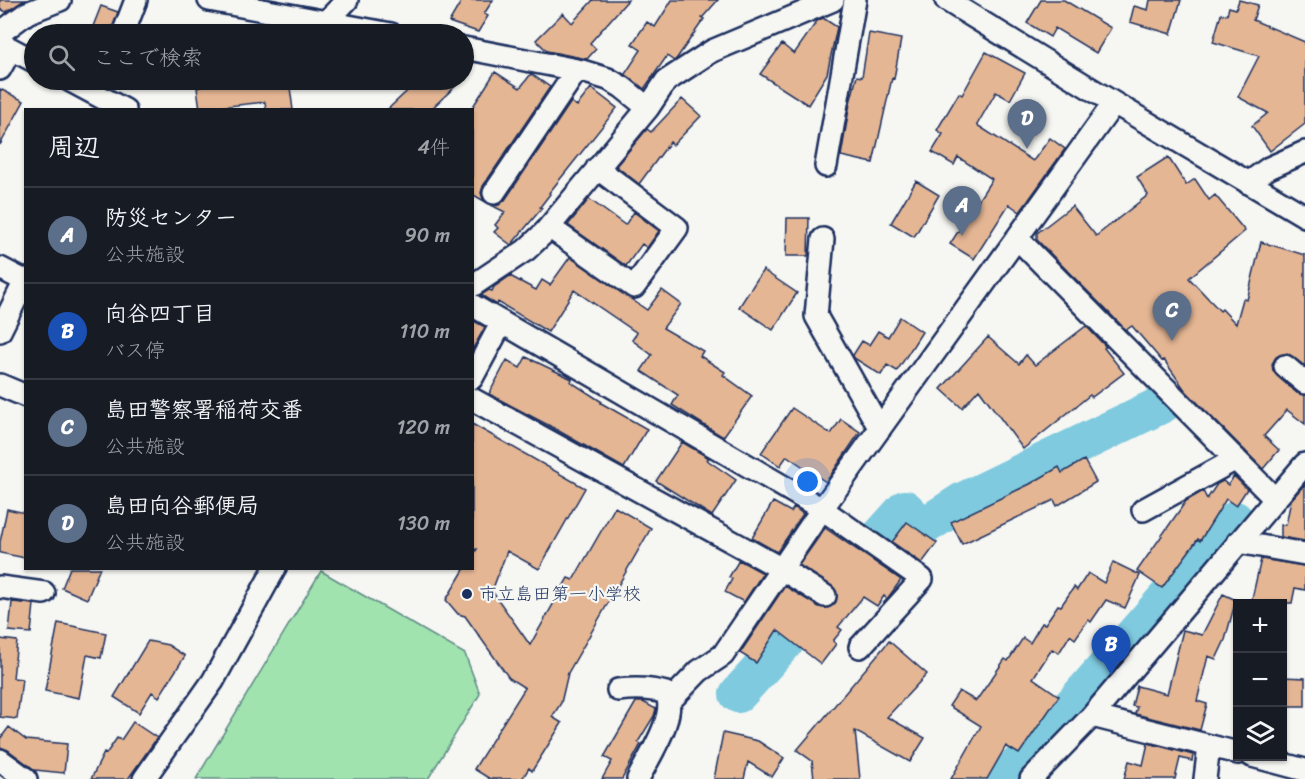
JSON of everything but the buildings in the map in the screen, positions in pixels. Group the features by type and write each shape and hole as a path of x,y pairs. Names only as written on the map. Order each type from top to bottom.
{"street":[{"path":"0,69 4,42 28,7 60,0"},
{"path":"127,24 136,0"},
{"path":"209,0 337,24"},
{"path":"326,22 346,0"},
{"path":"474,285 526,250 549,227 648,108 666,81 712,51 833,0"},
{"path":"826,166 855,0"},
{"path":"946,0 1305,216"},
{"path":"4,42 24,55"},
{"path":"474,50 577,70 608,79 648,108"},
{"path":"494,193 577,70"},
{"path":"100,95 122,108"},
{"path":"670,701 699,670 723,655 780,568 1114,103"},
{"path":"1248,183 1269,168 1305,152"},
{"path":"549,227 634,287 677,228 597,168"},
{"path":"1017,238 1275,499"},
{"path":"823,239 816,316 880,429"},
{"path":"0,268 24,280"},
{"path":"0,331 24,282"},
{"path":"474,306 822,509 922,579 860,647"},
{"path":"474,374 502,322"},
{"path":"1285,366 1305,383"},
{"path":"0,385 24,395"},
{"path":"474,400 780,568 825,596"},
{"path":"1143,510 1236,459"},
{"path":"1031,779 1092,716 1305,464"},
{"path":"1238,542 1305,554"},
{"path":"144,779 213,681 274,570"},
{"path":"0,587 44,593"},
{"path":"618,690 635,688 656,690 666,693 670,701 668,720 638,779"},
{"path":"1092,716 1233,752"},
{"path":"1205,779 1209,746"},
{"path":"0,760 26,779"},
{"path":"1271,761 1305,770"}],"green space":[{"path":"321,571 465,654 480,694 428,779 196,779"}],"waterway":[{"path":"738,694 905,509 923,527 963,501 1163,404"},
{"path":"1005,779 1235,520"}],"place":[{"name":"島田向谷郵便局","path":"1027,149"},
{"name":"防災センター","path":"962,236"},
{"name":"島田警察署稲荷交番","path":"1172,341"},
{"name":"市立島田第一小学校","path":"467,594"},
{"name":"向谷四丁目","path":"1111,675"}]}
